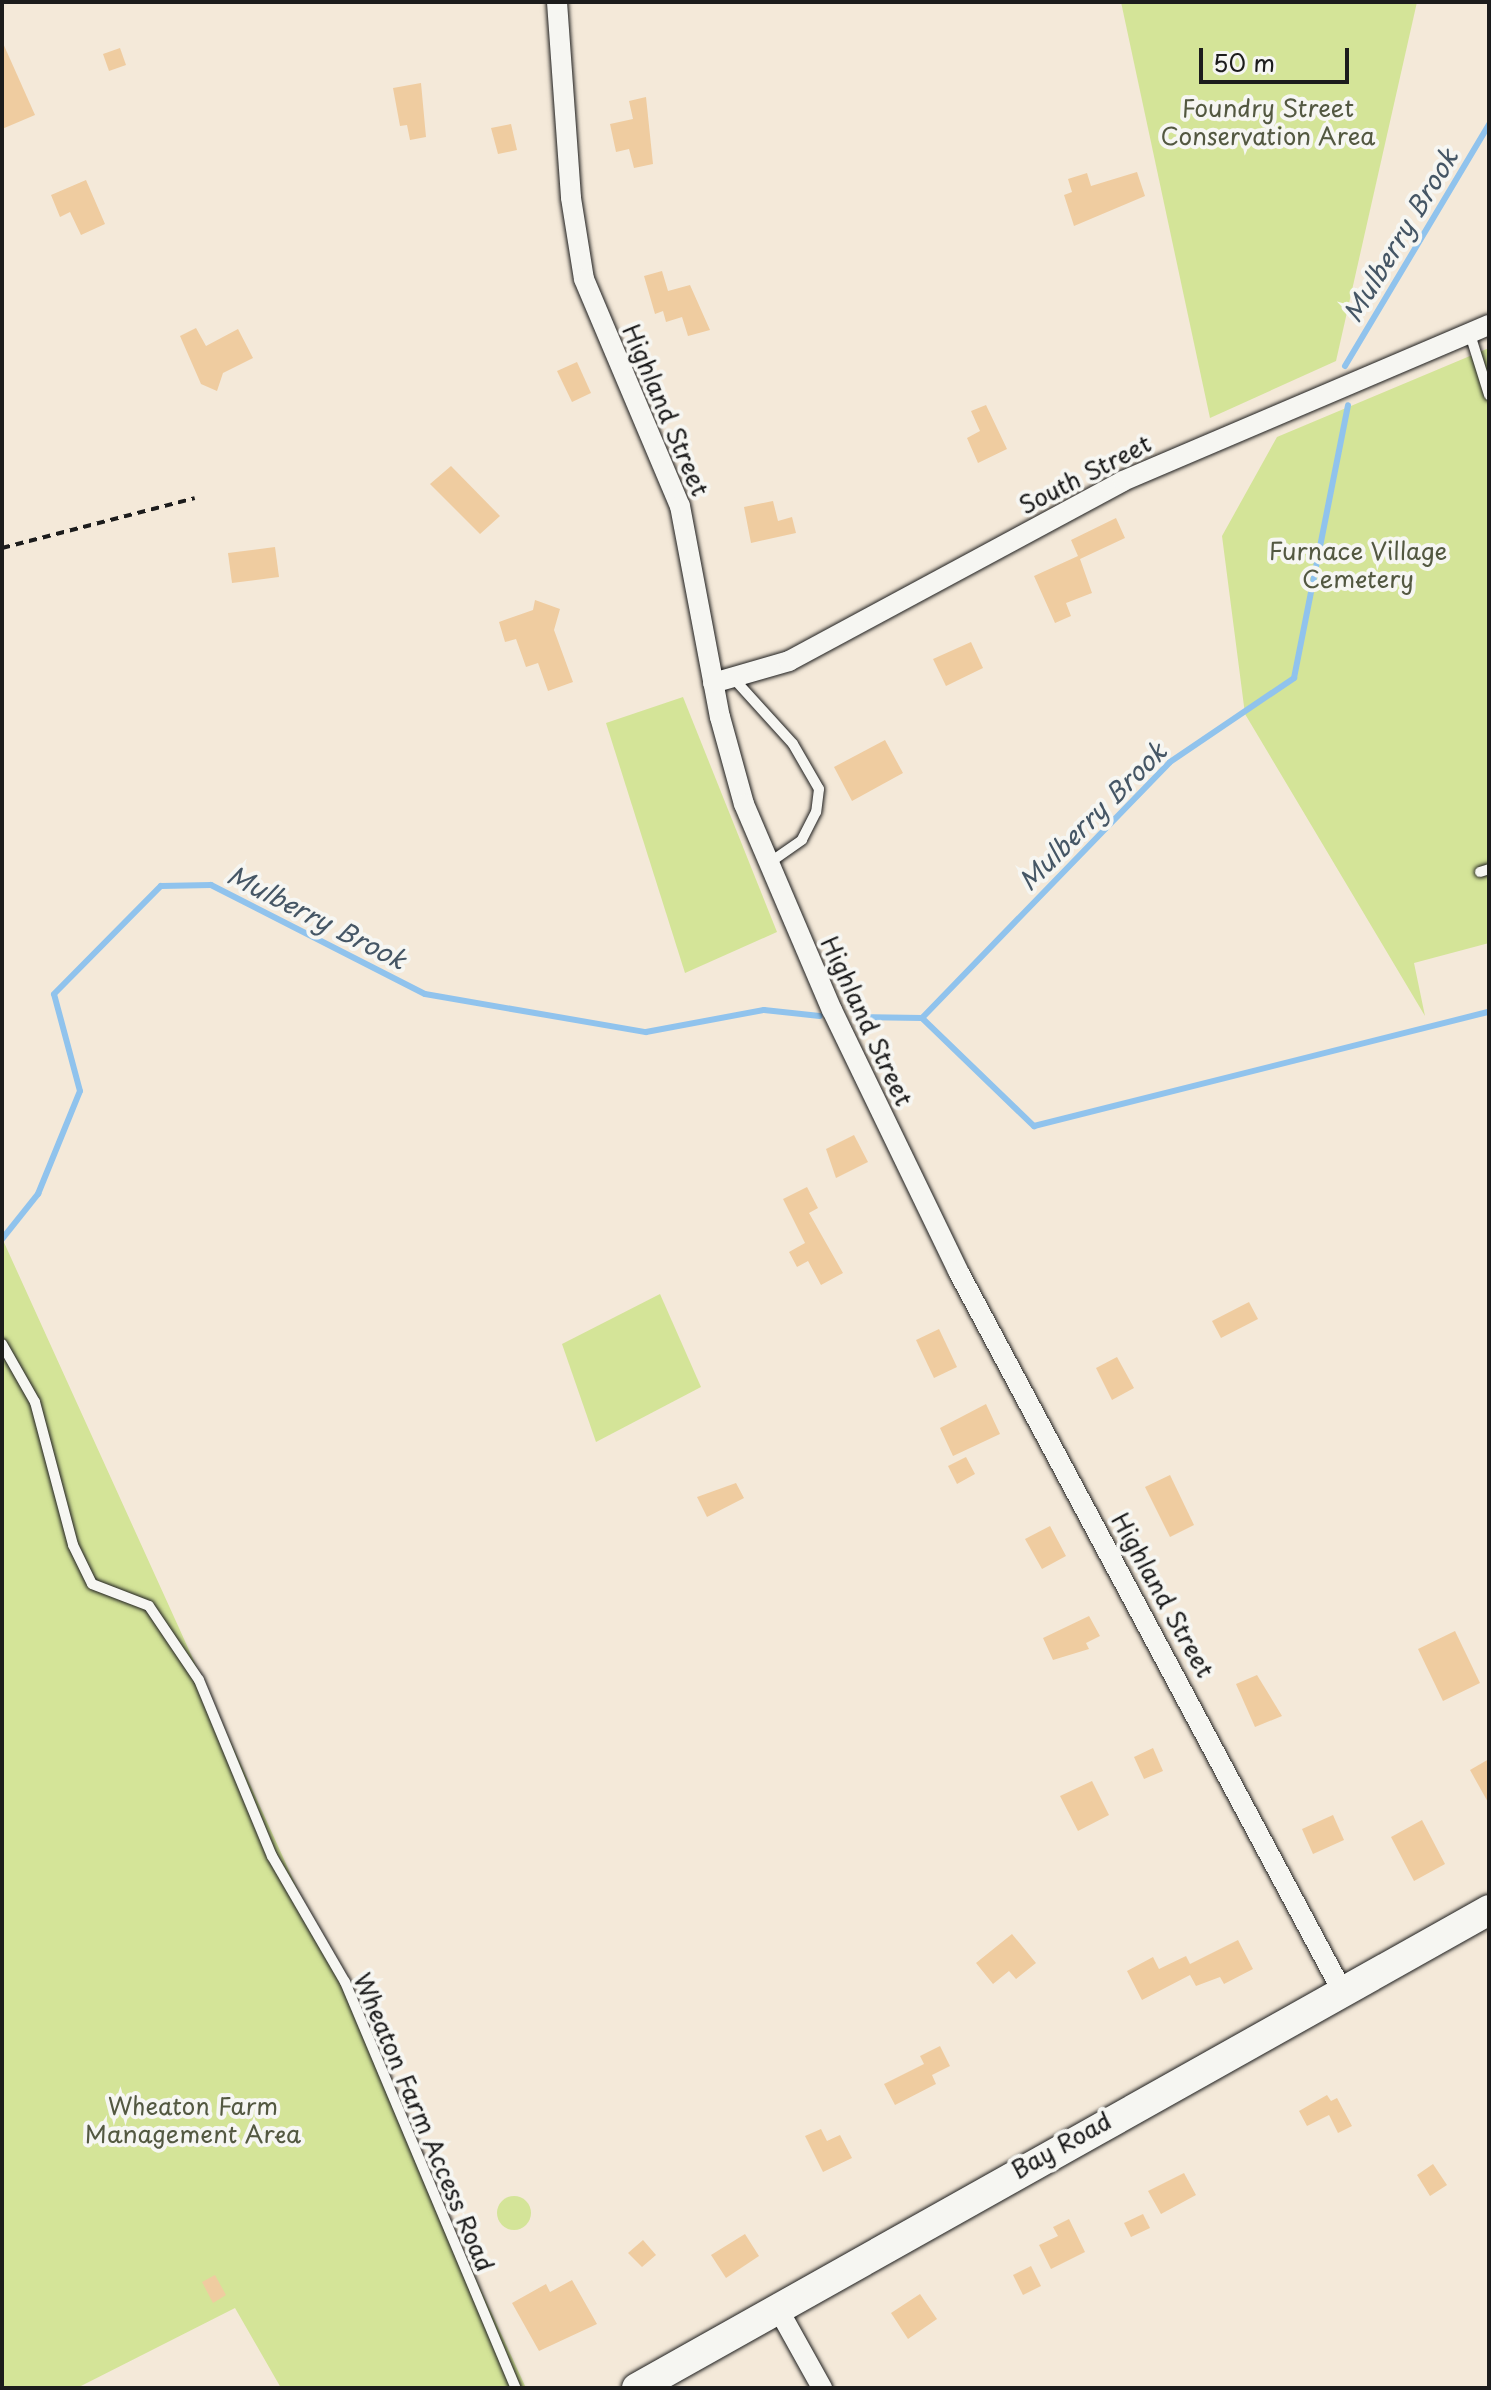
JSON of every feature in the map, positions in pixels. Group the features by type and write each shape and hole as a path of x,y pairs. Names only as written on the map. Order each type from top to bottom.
{"main road":[{"name":"Bay Road","path":"637,2388 1341,1989 1489,1910"}],"street":[{"name":"Highland Street","path":"557,2 571,198 584,279 680,506 706,616 713,683 733,768 769,863 893,1139 1002,1358 1224,1760 1341,1989"},
{"name":"South Street","path":"713,683 735,680 789,661 1149,469 1480,330"},
{"path":"777,2307 822,2388"}],"lane":[{"path":"1480,330 1489,395"},
{"path":"735,680 793,744 819,789 816,812 802,840 769,863"},
{"name":"Wheaton Farm Access Road","path":"2,1344 35,1402 73,1545 92,1584 149,1606 199,1680 272,1856 345,1982 516,2388"}],"path":[{"path":"2,548 195,498"}],"green space":[{"name":"Foundry Street Conservation Area","path":"1121,2 1417,2 1336,361 1210,418"},
{"name":"Furnace Village Cemetery","path":"1489,348 1489,943 1414,963 1425,1016 1245,714 1222,536 1277,437"},
{"path":"683,697 777,932 685,973 606,723"},
{"name":"Wheaton Farm Management Area","path":"2,1238 526,2388 281,2388 235,2308 77,2388 2,2388"},
{"path":"660,1294 701,1387 596,1442 562,1344"},
{"path":"514,2196 526,2201 531,2213 526,2225 514,2230 502,2225 497,2213 502,2201"}],"building":[{"path":"2,41 35,115 2,129"},
{"path":"120,48 126,65 109,71 103,54"},
{"path":"421,83 426,137 410,140 407,125 400,126 393,88"},
{"path":"646,97 653,164 634,168 629,149 616,152 610,124 633,119 629,101"},
{"path":"511,124 517,150 498,154 491,128"},
{"path":"1137,172 1145,196 1074,226 1064,195 1072,192 1068,179 1087,173 1091,186"},
{"path":"86,180 105,224 81,235 70,212 60,217 51,195"},
{"path":"662,271 668,291 690,285 710,330 688,336 682,317 666,322 663,311 655,314 644,276"},
{"path":"196,328 206,346 238,329 253,358 223,373 217,391 201,384 180,336"},
{"path":"577,362 591,393 572,402 557,371"},
{"path":"986,405 1007,449 978,463 967,438 980,431 971,411"},
{"path":"451,466 500,516 480,534 430,484"},
{"path":"773,501 778,521 792,517 796,533 751,543 744,507"},
{"path":"1116,518 1125,538 1080,559 1092,593 1066,603 1071,616 1055,623 1034,576 1078,556 1071,540"},
{"path":"275,547 279,577 232,583 228,553"},
{"path":"535,600 560,609 554,630 573,682 548,691 538,663 526,667 516,639 505,642 499,622 533,610"},
{"path":"971,642 983,668 946,686 933,659"},
{"path":"885,740 903,773 852,801 834,767"},
{"path":"854,1135 868,1162 836,1178 826,1149"},
{"path":"807,1187 818,1208 809,1213 843,1273 821,1285 808,1261 797,1267 789,1252 805,1243 783,1199"},
{"path":"1249,1302 1258,1319 1221,1338 1212,1321"},
{"path":"939,1329 957,1367 934,1378 916,1340"},
{"path":"1117,1357 1134,1388 1112,1400 1096,1368"},
{"path":"986,1404 1000,1434 953,1456 940,1428"},
{"path":"966,1457 975,1474 957,1484 948,1466"},
{"path":"1170,1475 1194,1525 1170,1537 1145,1487"},
{"path":"736,1483 744,1498 707,1517 697,1497"},
{"path":"1050,1526 1066,1556 1042,1569 1025,1539"},
{"path":"1089,1616 1100,1636 1086,1643 1089,1649 1053,1660 1043,1638"},
{"path":"1455,1631 1480,1683 1443,1701 1418,1649"},
{"path":"1257,1675 1282,1716 1255,1727 1236,1684"},
{"path":"1153,1748 1163,1771 1144,1779 1134,1757"},
{"path":"1489,1759 1489,1804 1470,1770"},
{"path":"1092,1781 1109,1815 1078,1831 1060,1796"},
{"path":"1333,1815 1344,1840 1313,1854 1302,1829"},
{"path":"1422,1820 1445,1864 1414,1881 1391,1837"},
{"path":"1012,1934 1036,1963 1016,1979 1009,1971 993,1984 976,1963"},
{"path":"1238,1940 1253,1969 1224,1984 1220,1977 1196,1986 1190,1975 1142,2000 1127,1971 1153,1957 1159,1969 1186,1956 1190,1964"},
{"path":"940,2046 950,2066 932,2075 936,2084 895,2105 884,2084 924,2064 920,2056"},
{"path":"1327,2095 1331,2101 1337,2098 1352,2126 1338,2133 1329,2115 1307,2126 1299,2111"},
{"path":"821,2129 827,2141 840,2135 852,2158 823,2172 805,2136"},
{"path":"1433,2164 1447,2185 1430,2196 1417,2175"},
{"path":"1184,2173 1196,2195 1161,2214 1148,2191"},
{"path":"1143,2214 1150,2228 1131,2237 1124,2223"},
{"path":"1069,2219 1085,2252 1051,2269 1039,2245 1058,2236 1053,2227"},
{"path":"745,2234 759,2256 726,2278 711,2255"},
{"path":"643,2240 656,2255 642,2267 628,2253"},
{"path":"1031,2266 1041,2286 1023,2295 1013,2275"},
{"path":"215,2275 226,2295 213,2303 202,2282"},
{"path":"572,2280 597,2324 539,2351 512,2303 546,2284 550,2292"},
{"path":"920,2294 937,2319 908,2339 891,2313"}],"waterway":[{"name":"Mulberry Brook","path":"1345,366 1489,124"},
{"name":"Mulberry Brook","path":"856,1017 922,1018 1170,762 1294,678 1348,405"},
{"name":"Mulberry Brook","path":"2,1239 38,1194 80,1091 54,994 161,886 211,885 425,994 646,1032 764,1010 820,1016"},
{"path":"922,1018 1034,1126 1489,1012"}]}
